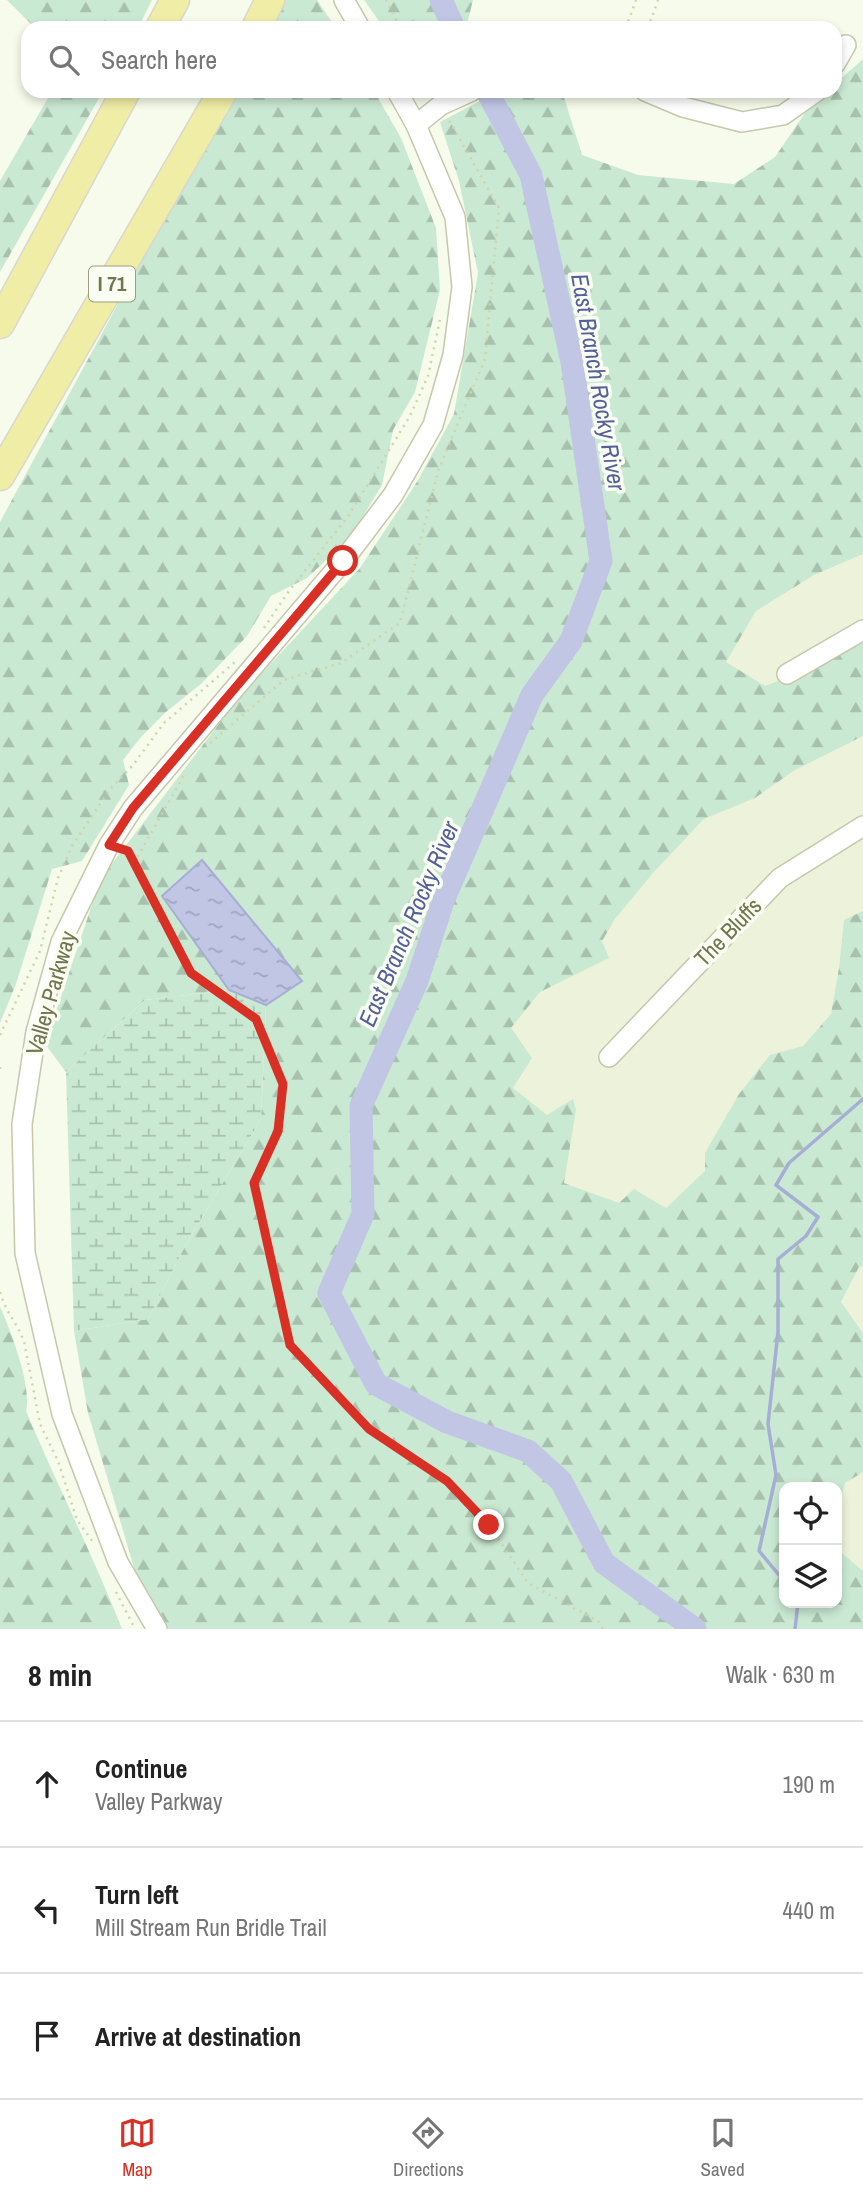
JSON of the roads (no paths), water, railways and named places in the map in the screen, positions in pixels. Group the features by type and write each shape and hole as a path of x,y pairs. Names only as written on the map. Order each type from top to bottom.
{"highway":[{"path":"164,21 175,0"},
{"path":"260,21 270,0"},
{"path":"0,324 122,98"},
{"name":"I 71","path":"0,476 219,98"}],"street":[{"path":"344,0 356,21"},
{"path":"842,52 846,45"},
{"name":"Valley Parkway","path":"157,1629 118,1562 62,1414 25,1253 22,1124 36,1032 61,942 109,845 133,808 343,561 393,495 433,425 453,355 462,287 455,217 416,125 401,98"},
{"path":"416,125 441,105 456,98"},
{"path":"662,98 683,107 742,122 783,115 807,98"},
{"path":"787,674 863,630"},
{"name":"The Bluffs","path":"609,1057 780,878 863,826"}],"water":[{"path":"202,860 302,981 266,1005 229,990 162,896"}],"waterway":[{"name":"East Branch Rocky River","path":"441,0 451,21"},
{"name":"East Branch Rocky River","path":"491,98 531,175 572,362 601,561 571,641 532,695 443,901 417,981 361,1106 363,1214 329,1293 376,1384 447,1422 528,1451 561,1481 604,1563 695,1629"},
{"path":"779,1575 759,1551 776,1475 768,1424 778,1332 778,1259 806,1236 818,1217 776,1185 789,1163 863,1099"},
{"path":"795,1629 797,1608"}]}
